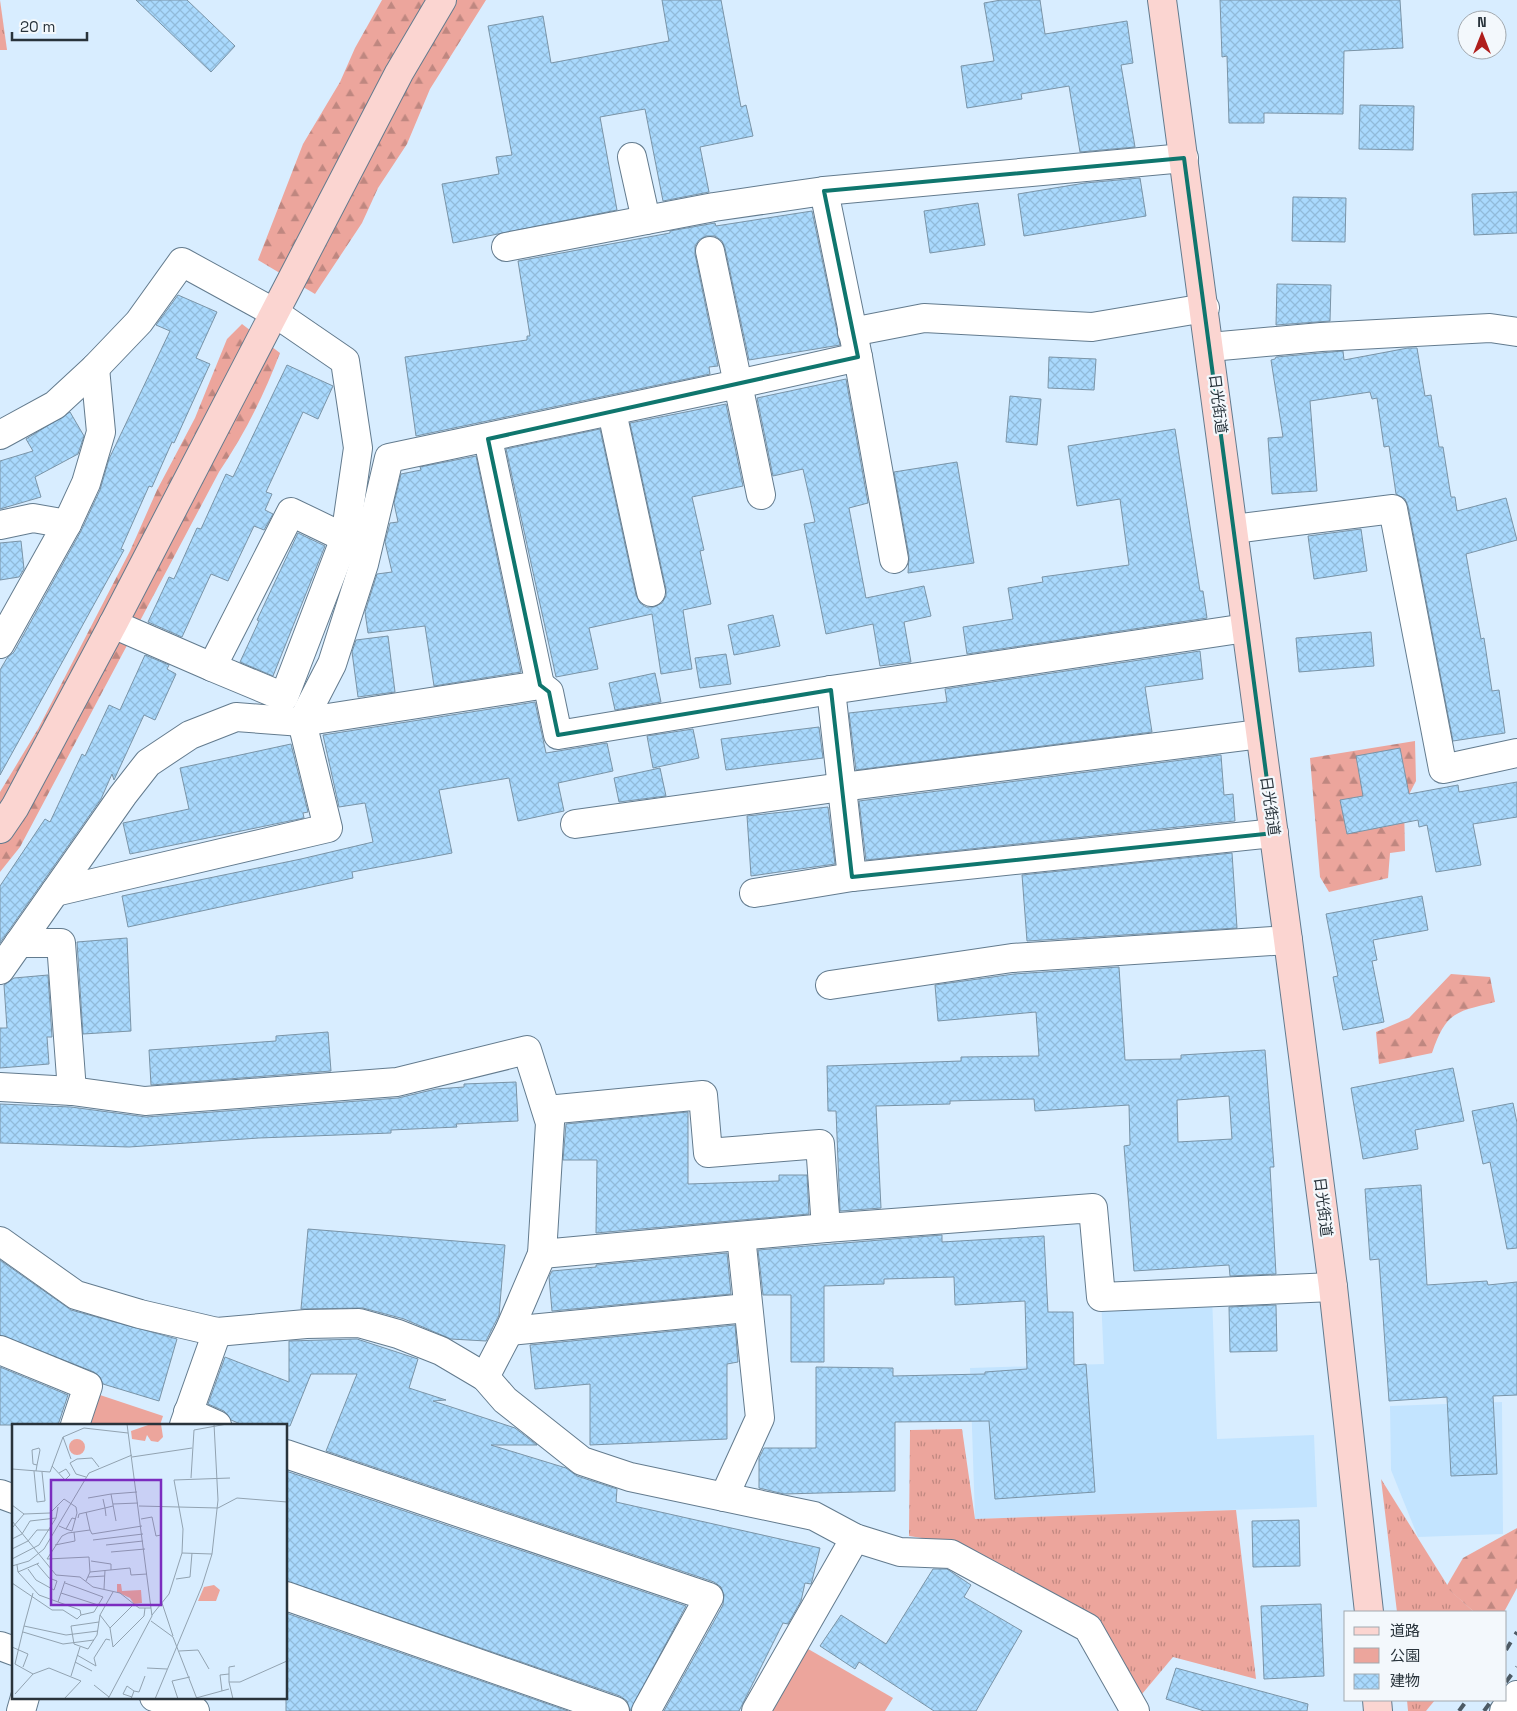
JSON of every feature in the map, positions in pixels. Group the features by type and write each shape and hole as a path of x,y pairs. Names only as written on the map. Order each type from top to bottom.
{"main road":[{"path":"0,828 15,807 113,624 399,74 442,0"},
{"name":"日光街道","path":"1162,0 1205,308 1333,1287 1370,1611"}],"street":[{"path":"632,157 646,220"},
{"path":"506,247 714,207 824,191 1184,158"},
{"path":"824,191 855,344 894,559"},
{"path":"710,251 761,495"},
{"path":"0,435 54,405 95,368 138,322 182,262 275,313 345,361 358,448 345,538 284,697 113,624"},
{"path":"54,892 328,828 302,722 332,664 364,564 388,458 488,439 738,384 924,318 1092,327 1205,308"},
{"path":"1210,347 1321,337 1490,328 1517,332"},
{"path":"0,644 67,524 86,483 102,432 95,368"},
{"path":"612,412 651,592"},
{"path":"488,439 540,685 549,692 558,735 831,690 1246,628"},
{"path":"1234,529 1392,509 1442,769 1517,753"},
{"path":"212,667 291,512 345,538"},
{"path":"0,525 34,518 67,524"},
{"path":"0,970 123,795 148,764 190,735 236,717 302,722 540,685"},
{"path":"831,690 852,877"},
{"path":"575,824 842,786 1260,734"},
{"path":"754,893 852,877 1274,834"},
{"path":"830,985 1012,958 1288,940"},
{"path":"19,943 61,943 72,1091"},
{"path":"0,1087 72,1091 145,1101 397,1082 527,1050 550,1123 542,1254 486,1377"},
{"path":"547,1110 703,1095 708,1153 820,1144 826,1228"},
{"path":"542,1254 826,1228 1093,1208 1101,1297 1333,1287"},
{"path":"724,1497 760,1418 747,1308 741,1236"},
{"path":"0,1242 76,1295 140,1314 218,1332 306,1324 359,1323 398,1334 441,1351 486,1377 505,1400 582,1460 630,1477 814,1516 856,1538 900,1552 951,1554 1088,1628 1133,1710"},
{"path":"509,1330 747,1308"},
{"path":"213,1424 186,1418 218,1332"},
{"path":"0,1350 88,1386 75,1424"},
{"path":"288,1455 708,1597 646,1711"},
{"path":"0,1494 12,1498"},
{"path":"756,1711 856,1538"},
{"path":"288,1597 615,1711"},
{"path":"0,1646 12,1650"},
{"path":"1504,1711 1517,1695"},
{"path":"21,1711 25,1698"},
{"path":"157,1698 195,1711"}],"highlighted area":[{"path":"1184,158 1274,833 852,877 831,690 558,735 549,692 540,685 488,439 858,357 824,191"}],"shaded area":[{"path":"1212,1294 1217,1439 1314,1435 1317,1507 975,1519 970,1368 1104,1364 1101,1297"},
{"path":"1502,1402 1503,1534 1418,1537 1391,1470 1390,1406"}],"green space":[{"path":"0,0 7,50 0,50"},
{"path":"382,0 486,0 430,89 407,144 378,188 362,223 315,294 258,260 303,144 340,82 355,48"},
{"path":"242,324 280,353 267,384 245,429 219,472 20,847 0,872 0,792 38,729 130,551 157,490 195,418 227,339"},
{"path":"1415,741 1416,781 1404,804 1405,851 1390,853 1388,878 1329,892 1320,877 1310,758"},
{"path":"1451,974 1490,977 1495,1002 1470,1008 1454,1016 1442,1029 1432,1053 1379,1064 1376,1032 1409,1018"},
{"path":"94,1393 163,1416 160,1424 83,1424"},
{"path":"962,1429 975,1519 1236,1510 1256,1679 1173,1657 1142,1694 1089,1612 961,1544 909,1536 910,1430"},
{"path":"1381,1479 1451,1591 1473,1611 1397,1611"},
{"path":"1517,1528 1517,1588 1505,1611 1473,1611 1446,1587 1463,1558"},
{"path":"803,1646 893,1698 885,1711 766,1711"},
{"path":"1407,1701 1434,1701 1426,1711 1408,1711"}],"building":[{"path":"136,0 187,0 235,46 211,72"},
{"path":"662,0 721,0 741,107 746,105 753,136 700,147 709,192 663,201 645,109 600,117 617,210 453,243 442,184 499,174 496,157 512,155 488,26 543,16 551,63 669,41"},
{"path":"1001,0 1040,0 1045,34 1127,21 1133,63 1121,65 1135,147 1080,152 1069,86 1021,94 1022,99 967,108 961,66 994,61 984,3"},
{"path":"1220,0 1400,0 1403,48 1344,51 1343,114 1264,113 1264,123 1229,123 1227,56 1222,57"},
{"path":"1360,105 1414,106 1413,150 1359,149"},
{"path":"1140,178 1146,216 1024,236 1018,194 1085,183"},
{"path":"1517,192 1517,233 1474,235 1472,194"},
{"path":"1293,197 1346,198 1345,242 1292,241"},
{"path":"978,203 985,245 930,253 924,211"},
{"path":"812,211 840,345 749,360 725,248 722,241 715,236 706,236 699,240 695,246 695,254 718,366 709,367 710,374 416,436 405,357 527,340 527,336 530,336 518,261 715,223 716,226"},
{"path":"1277,284 1331,285 1330,321 1276,325"},
{"path":"178,295 217,312 196,358 210,364 152,487 149,486 121,549 124,550 0,775 0,670 7,658 14,652 81,531 100,490 109,459 170,331 156,325"},
{"path":"1417,348 1425,396 1431,395 1439,447 1443,447 1451,497 1455,497 1457,511 1506,498 1517,540 1466,554 1481,639 1484,638 1492,691 1499,690 1505,733 1453,741 1408,506 1405,499 1396,494 1389,446 1384,447 1377,398 1372,399 1370,392 1310,401 1317,491 1272,494 1268,438 1283,437 1271,360 1276,357 1343,351 1344,360"},
{"path":"1049,357 1096,359 1094,390 1048,388"},
{"path":"287,365 333,386 318,419 303,412 266,492 272,494 265,510 273,514 264,530 254,526 228,581 211,574 182,637 148,622 169,577 174,579 197,528 201,529 226,474 233,477"},
{"path":"846,379 868,503 849,508 866,598 924,586 931,616 904,622 911,662 880,666 873,624 826,634 804,524 815,522 803,469 773,476 757,398"},
{"path":"1010,396 1041,399 1037,445 1006,442"},
{"path":"726,404 743,486 692,497 704,550 700,551 711,604 683,610 692,669 661,674 652,614 589,628 598,669 556,677 506,449 600,429 636,595 640,603 646,607 654,607 662,603 666,596 666,589 630,423"},
{"path":"70,412 84,436 78,454 35,477 41,497 0,509 0,461 33,451 26,439"},
{"path":"1175,429 1200,591 1203,591 1207,618 967,654 963,627 1013,619 1008,588 1043,582 1042,577 1129,565 1120,499 1077,506 1068,446"},
{"path":"476,456 521,672 434,686 425,626 368,633 365,612 377,574 392,572 385,542 390,523 398,522 394,503 401,474 421,470 420,467"},
{"path":"957,462 974,563 908,573 909,556 894,472"},
{"path":"1361,529 1367,571 1314,579 1308,536"},
{"path":"298,533 325,546 273,676 240,662 259,621 257,620"},
{"path":"21,541 24,569 19,577 0,580 0,543"},
{"path":"773,615 780,646 734,655 728,625"},
{"path":"1371,632 1374,666 1299,672 1296,638"},
{"path":"388,636 395,692 358,697 352,652 356,640"},
{"path":"1200,651 1203,679 1145,687 1152,732 856,770 849,713 947,702 945,689"},
{"path":"726,654 731,684 700,688 695,658"},
{"path":"145,655 169,665 167,669 176,674 155,720 144,715 114,780 112,774 101,799 0,943 0,886 45,819 50,822 82,754 85,756 109,705 120,710"},
{"path":"655,673 661,702 615,710 609,683"},
{"path":"535,702 546,753 607,743 613,771 558,783 564,811 518,821 509,778 439,790 452,853 352,872 353,878 128,927 122,896 373,842 365,803 339,807 323,735"},
{"path":"819,727 823,758 726,770 721,739"},
{"path":"693,729 699,758 653,768 647,736"},
{"path":"291,744 308,812 303,813 304,818 130,854 123,823 189,809 180,768"},
{"path":"1400,748 1409,794 1458,785 1459,792 1517,782 1517,817 1473,824 1481,865 1436,872 1427,825 1419,827 1418,820 1347,834 1340,800 1363,796 1356,756"},
{"path":"1221,755 1224,795 1233,794 1235,821 866,860 859,801"},
{"path":"660,768 666,796 619,802 614,778"},
{"path":"828,807 835,864 751,876 747,816"},
{"path":"1232,853 1237,928 1027,941 1022,875"},
{"path":"1422,896 1428,930 1373,940 1377,960 1372,961 1384,1022 1343,1030 1333,977 1338,976 1326,914"},
{"path":"127,938 131,1031 83,1034 77,942"},
{"path":"1119,967 1125,1060 1181,1059 1181,1055 1265,1050 1274,1167 1270,1167 1276,1274 1230,1276 1229,1265 1134,1271 1124,1146 1130,1145 1129,1105 1035,1111 1034,1099 950,1101 950,1104 876,1106 881,1208 840,1211 836,1111 828,1111 827,1066 961,1061 961,1057 1039,1056 1036,1012 938,1021 935,985 1014,974","holes":["1229,1096 1232,1139 1178,1142 1177,1100"]},
{"path":"48,975 52,1037 47,1037 49,1064 0,1068 0,1028 7,1028 4,985 14,978"},
{"path":"328,1032 331,1071 151,1085 149,1050 276,1041 276,1036"},
{"path":"1453,1068 1464,1121 1415,1130 1418,1149 1363,1159 1351,1088"},
{"path":"516,1082 518,1121 456,1124 457,1127 391,1130 391,1133 259,1138 129,1147 0,1143 0,1104 71,1107 146,1117 398,1098 436,1089 464,1087 464,1084"},
{"path":"1513,1103 1517,1123 1517,1248 1507,1249 1490,1162 1483,1164 1472,1111"},
{"path":"688,1112 688,1184 779,1181 779,1175 807,1175 809,1214 596,1233 597,1160 563,1160 566,1124"},
{"path":"1421,1185 1427,1285 1487,1281 1488,1285 1517,1282 1517,1395 1493,1396 1497,1474 1451,1476 1447,1397 1389,1401 1379,1259 1370,1260 1365,1189"},
{"path":"308,1229 505,1245 499,1315 486,1341 451,1339 404,1319 363,1308 301,1309"},
{"path":"942,1235 942,1242 1044,1236 1048,1312 1073,1312 1074,1365 1086,1364 1095,1492 995,1499 989,1421 895,1422 895,1491 784,1494 759,1488 759,1458 764,1448 816,1448 816,1367 893,1368 893,1376 985,1374 985,1372 1027,1369 1025,1301 955,1305 954,1277 884,1279 884,1284 824,1286 824,1362 791,1362 791,1295 763,1295 758,1250"},
{"path":"727,1253 731,1294 552,1311 549,1277 552,1271"},
{"path":"0,1260 71,1310 177,1339 159,1401 103,1384 100,1377 94,1372 0,1335"},
{"path":"1276,1305 1277,1351 1230,1352 1229,1307"},
{"path":"735,1325 738,1362 727,1364 727,1439 590,1445 590,1384 535,1389 530,1345"},
{"path":"357,1339 418,1359 409,1388 446,1400 433,1401 515,1428 537,1445 491,1445 566,1468 577,1476 617,1489 616,1502 820,1548 811,1584 805,1583 801,1601 788,1624 783,1623 739,1711 664,1711 723,1605 724,1595 721,1587 714,1582 326,1451 357,1374 311,1374 290,1426 288,1424 241,1424 231,1420 224,1411 208,1404 225,1357 289,1382 289,1341"},
{"path":"0,1367 68,1395 58,1424 0,1425"},
{"path":"288,1472 686,1606 630,1711 627,1701 620,1696 288,1582"},
{"path":"1299,1520 1300,1566 1253,1567 1252,1521"},
{"path":"933,1569 947,1569 971,1585 964,1597 1022,1631 976,1711 934,1711 859,1662 855,1669 820,1646 841,1615 886,1644"},
{"path":"1321,1604 1324,1676 1264,1679 1261,1606"},
{"path":"288,1614 568,1711 286,1711 286,1698 288,1698"},
{"path":"1176,1668 1308,1704 1307,1711 1204,1711 1166,1699"}],"railway":[{"path":"1507,1648 1517,1632"},
{"path":"1507,1681 1517,1667"},
{"path":"1459,1711 1466,1701"},
{"path":"1484,1711 1491,1701"}]}
